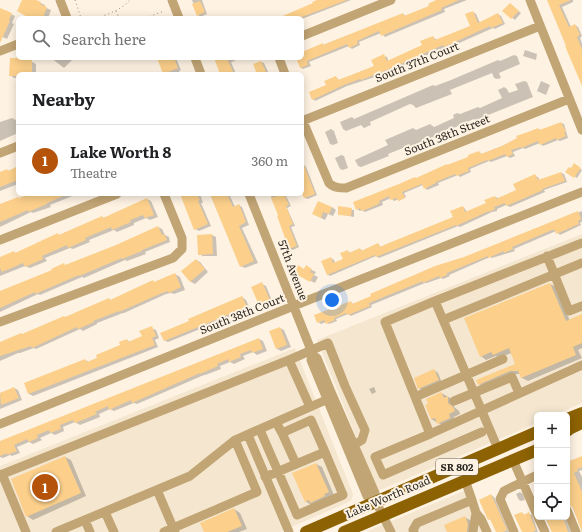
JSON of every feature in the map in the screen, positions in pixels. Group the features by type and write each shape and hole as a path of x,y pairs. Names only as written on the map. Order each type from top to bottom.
{"main road":[{"path":"570,418 582,413"},
{"path":"570,429 582,423"},
{"path":"570,437 582,432"},
{"name":"Lake Worth Road","path":"306,532 534,433"},
{"name":"Lake Worth Road","path":"344,532 534,451"}],"street":[{"path":"60,0 66,16"},
{"path":"172,0 178,16"},
{"path":"304,35 391,0"},
{"path":"530,0 582,130"},
{"name":"South 37th Court","path":"304,119 540,26"},
{"path":"0,51 16,45"},
{"path":"196,60 200,72"},
{"path":"280,60 284,72"},
{"name":"South 38th Street","path":"304,125 329,184 339,188 346,188 569,99"},
{"path":"0,153 16,147"},
{"name":"South 38th Court","path":"0,424 582,192"},
{"path":"0,240 112,196"},
{"path":"0,322 173,258 182,249 182,238 165,196"},
{"name":"57th Avenue","path":"250,196 312,352 311,360 354,445 375,493 376,502 391,532"},
{"path":"430,434 385,322 582,242"},
{"path":"547,256 569,311 582,306"},
{"path":"443,320 582,263"},
{"path":"435,301 498,449"},
{"path":"26,532 1,475 312,352 328,343 365,430 362,440 354,445"},
{"path":"415,397 503,359"},
{"path":"289,360 310,407"},
{"path":"482,432 383,474 375,457 430,434 582,365"},
{"path":"454,401 512,377 519,393"},
{"path":"56,532 190,476 235,440 310,407 345,386"},
{"name":"57th Avenue","path":"328,396 366,495 376,502"},
{"path":"260,430 297,515 343,495 311,420 282,433"},
{"path":"276,422 296,464"},
{"path":"248,435 289,532"},
{"path":"164,532 174,530 257,492 235,440"},
{"path":"266,477 325,452"},
{"path":"512,460 534,507"},
{"path":"514,532 500,499 504,491 534,476"},
{"path":"465,480 476,513 474,531"},
{"path":"157,490 174,530"},
{"path":"414,532 417,523 472,500"},
{"path":"105,512 114,532"},
{"path":"476,513 482,520 487,532"},
{"path":"570,517 576,532"},
{"path":"84,520 90,532"},
{"path":"540,520 545,532"}],"path":[{"path":"75,0 80,16"},
{"path":"102,16 126,4 130,0"},
{"path":"115,10 118,16"},
{"path":"151,16 164,11"}],"shaded area":[{"path":"582,234 582,403 562,412 534,412 534,424 378,491 317,340"},
{"path":"295,348 353,494 351,501 280,532 0,532 0,466"},
{"path":"471,488 490,532 365,532"}],"building":[{"path":"22,0 36,0 41,2 40,4 47,7 44,16 26,16 17,11"},
{"path":"317,0 347,0 304,16 283,16 313,3 312,2"},
{"path":"436,0 459,0 441,8 442,10 381,36 379,31 357,41 358,44 349,48 347,44 307,61 308,65 300,68 297,60 304,60 304,51 403,13 404,16 429,6 428,4"},
{"path":"547,0 571,0 559,5 569,27 575,24 580,35 577,37 582,49 582,86 565,46"},
{"path":"200,1 205,12 197,16 192,4"},
{"path":"510,3 519,11 511,19 502,11"},
{"path":"0,8 12,13 0,43"},
{"path":"473,11 478,23 498,13 503,23 491,28 490,26 444,47 443,45 394,67 344,85 312,100 309,92 326,85 324,81 336,76 338,80 374,66 371,60 384,54 387,61 422,45 420,41 433,36 435,40 470,26 465,14"},
{"path":"10,58 16,58 16,60 32,60 32,72 16,72 16,76 9,76"},
{"path":"158,60 175,60 178,68 168,72 162,72"},
{"path":"215,60 228,60 233,72 219,72"},
{"path":"261,61 266,72 256,72 253,64"},
{"path":"561,122 566,132 564,133 566,136 557,140 556,138 540,145 538,141 521,148 511,150 513,154 507,157 505,154 488,161 487,160 468,168 469,171 456,176 455,174 424,189 422,184 402,192 405,198 398,201 397,198 390,200 389,196 370,208 361,211 360,208 356,210 353,202 468,157 468,155 479,151 481,154 502,146 517,138 516,136"},
{"path":"574,163 581,168 574,178 565,172 569,167 571,168"},
{"path":"304,165 315,194 304,198 303,196"},
{"path":"16,167 16,181 0,187 0,172 7,169 8,171"},
{"path":"561,172 565,181 542,189 543,190 506,206 505,203 494,207 495,209 456,226 376,257 375,255 327,275 321,261 331,257 333,263 343,259 340,253 348,250 349,253 360,248 361,251 378,243 380,247 453,217 450,211 463,206 465,212 486,203 484,200 495,196 496,199 516,190 513,184 535,174 538,180"},
{"path":"24,196 63,196 28,212 28,210 0,222 0,204 18,197"},
{"path":"181,196 198,196 200,200 198,201 208,224 194,230"},
{"path":"211,196 228,196 233,207 239,204 246,222 239,226 254,261 240,267"},
{"path":"285,196 289,205 286,206 293,224 289,226 297,246 289,249 271,198"},
{"path":"147,198 154,215 145,218 143,215 112,230 111,227 85,238 86,240 68,248 67,245 42,256 43,259 25,267 23,263 2,272 0,268 0,257 14,251 15,253 58,233 59,235 102,216 103,218"},
{"path":"318,201 332,207 329,214 323,212 321,218 312,214"},
{"path":"338,206 352,208 351,216 338,215"},
{"path":"578,211 581,219 578,221 579,224 556,234 555,230 552,230 512,247 513,249 504,253 504,251 488,258 488,256 447,273 447,275 440,278 439,276 423,283 423,281 369,303 370,306 348,315 346,313 334,318 335,320 326,324 324,320 317,323 314,315 351,301 352,304 371,296 370,294 435,266 464,257"},
{"path":"158,226 162,235 164,234 167,240 35,294 35,292 0,308 0,291 52,270 51,269 64,263 65,265 116,245"},
{"path":"212,234 213,254 198,255 197,235"},
{"path":"196,259 205,269 190,282 181,271"},
{"path":"298,265 304,269 306,265 312,269 310,272 314,274 310,282 294,273"},
{"path":"175,273 181,287 169,293 168,291 162,293 119,312 93,321 94,322 78,329 77,327 32,348 31,346 0,356 0,342 109,298 110,300 153,280 154,282"},
{"path":"262,282 270,300 259,305 251,287"},
{"path":"550,283 566,321 582,314 582,343 573,347 576,355 521,378 518,371 510,371 478,385 476,380 515,364 509,348 493,355 491,352 480,357 464,318"},
{"path":"242,296 247,307 164,341 160,333 189,321 188,319"},
{"path":"152,326 156,336 152,338 155,345 28,394 24,383 85,359 87,362 97,358 96,355 120,345 119,342 127,339 128,342 142,336 139,331"},
{"path":"280,327 287,345 276,349 269,331"},
{"path":"259,338 263,349 252,353 251,350 240,354 241,357 229,362 228,359 217,364 218,366 132,403 131,400 109,410 108,406 95,412 97,414 75,423 73,420 60,425 61,429 50,433 49,430 37,435 38,438 29,442 27,439 14,445 17,451 0,456 0,441"},
{"path":"434,369 439,380 418,389 414,378"},
{"path":"14,387 19,398 1,405 0,393"},
{"path":"441,392 444,398 448,396 448,403 455,411 449,414 450,418 437,424 435,418 431,419 425,405 428,404 426,399"},
{"path":"65,456 81,493 26,517 11,479"},
{"path":"582,456 582,467 577,469 578,471 574,473 582,492 582,532 573,508 570,505 570,461"},
{"path":"316,463 329,492 324,494 325,496 310,503 309,500 305,502 292,473"},
{"path":"491,494 507,530 503,532 496,532 490,519 488,520 479,500"},
{"path":"234,508 242,526 227,532 204,532 200,523"},
{"path":"522,512 524,515 529,512 536,530 533,532 522,532 514,515"},
{"path":"465,516 468,524 467,532 447,532 444,525"},
{"path":"546,520 564,520 568,532 552,532"}],"place":[{"name":"Lake Worth 8","path":"45,487"}]}
